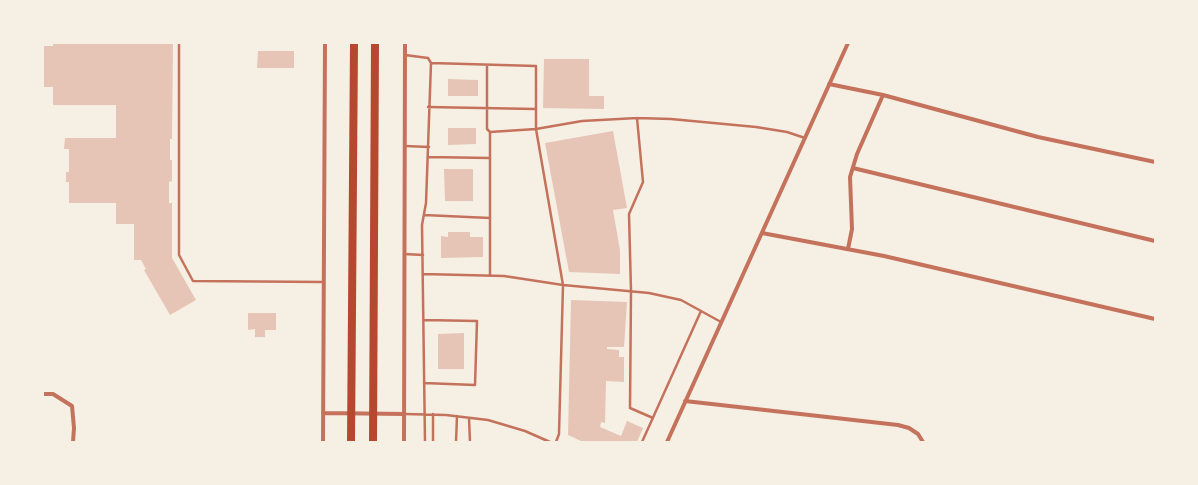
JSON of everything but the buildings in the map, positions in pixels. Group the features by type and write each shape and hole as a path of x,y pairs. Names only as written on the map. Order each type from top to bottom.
{"highway":[{"path":"351,442 354,43"},
{"path":"373,442 375,43"}],"street":[{"path":"323,442 325,43"},
{"path":"404,442 405,43"},
{"path":"667,442 848,43"},
{"path":"829,84 883,95 1038,137 1155,162"},
{"path":"848,249 852,229 849,186 852,168 883,95"},
{"path":"852,168 1155,241"},
{"path":"762,233 884,256 1155,319"},
{"path":"43,394 53,394 72,406 74,428 73,442"},
{"path":"685,401 898,425 918,434 923,442"},
{"path":"323,413 404,414"}],"lane":[{"path":"179,43 178,255 193,282 324,282"},
{"path":"405,55 428,58 431,63 428,106 428,157 422,224 425,442"},
{"path":"431,63 536,66 536,129 563,285 559,434 556,442"},
{"path":"487,65 486,108 487,129 490,132 490,275"},
{"path":"428,106 535,109"},
{"path":"490,132 536,129 582,121 637,118 670,119 756,127 787,132 805,138"},
{"path":"637,118 643,182 629,214 631,291 630,408 653,418"},
{"path":"404,146 428,147"},
{"path":"428,157 490,158"},
{"path":"424,214 490,218"},
{"path":"404,254 423,255"},
{"path":"423,274 490,275 563,285 631,291 681,300 721,322"},
{"path":"642,442 701,311"},
{"path":"424,320 477,321 475,385 424,383"},
{"path":"404,414 433,414 488,420 517,429 550,442"},
{"path":"433,414 433,442"},
{"path":"456,442 457,416"},
{"path":"469,418 470,442"}]}
